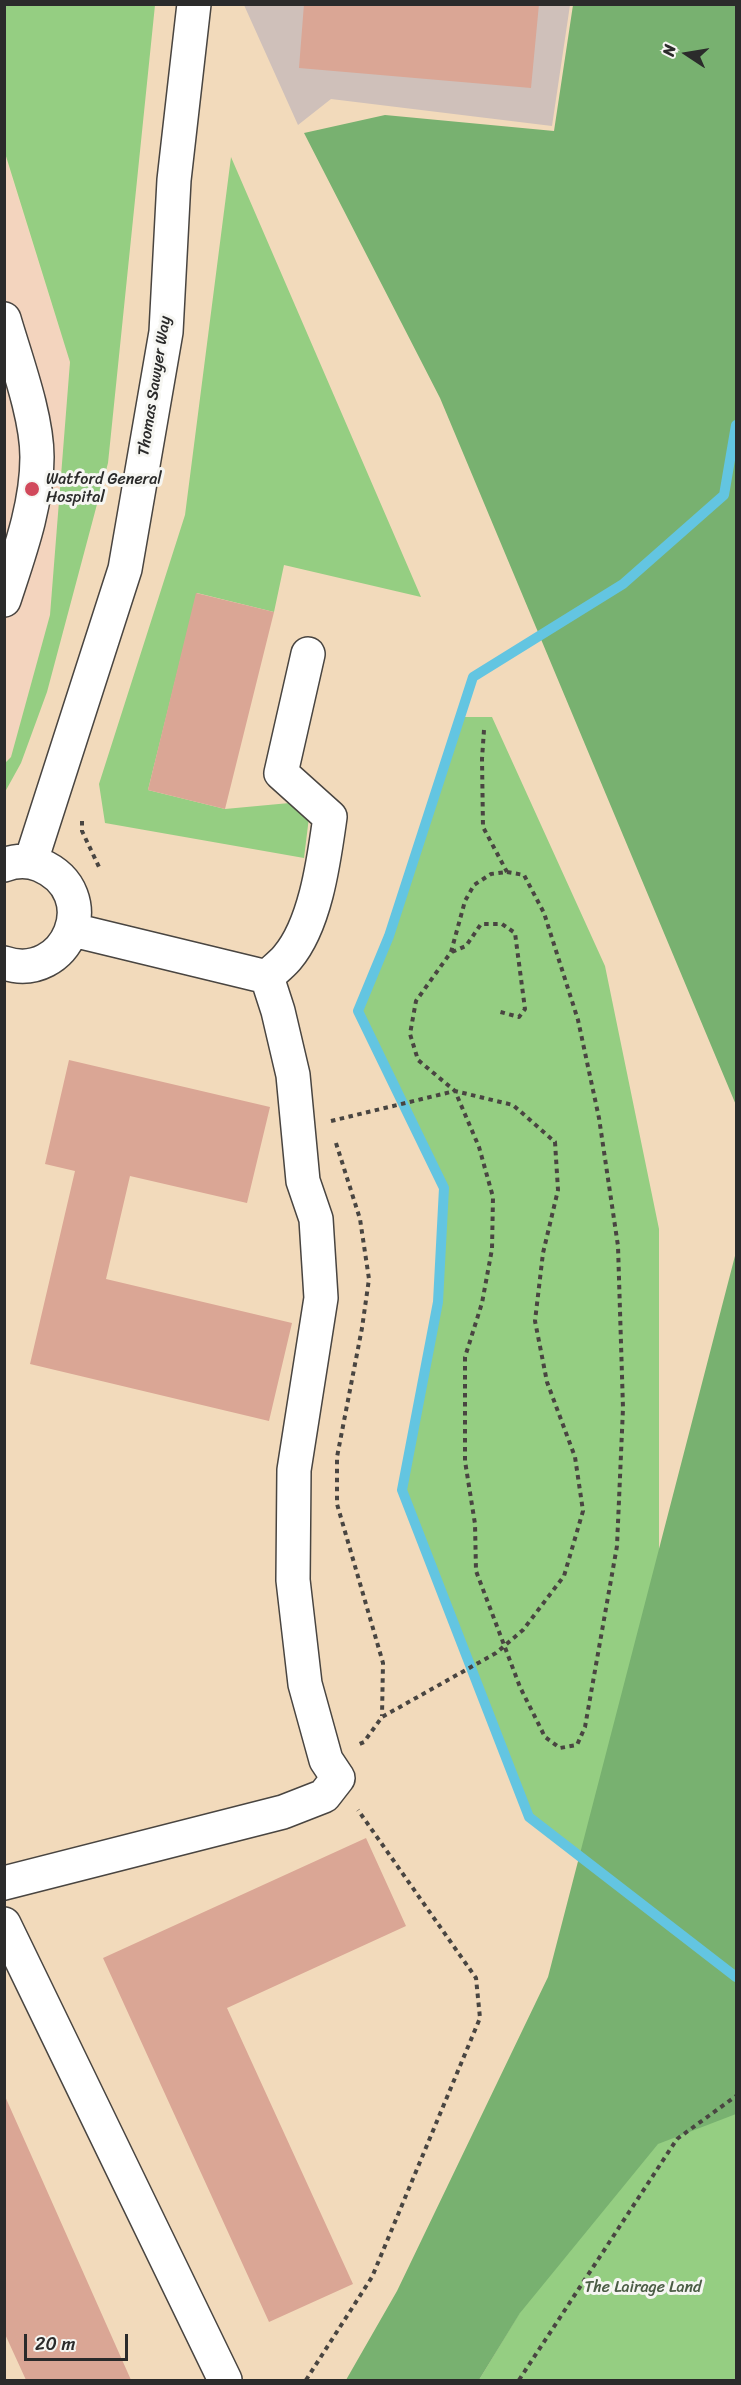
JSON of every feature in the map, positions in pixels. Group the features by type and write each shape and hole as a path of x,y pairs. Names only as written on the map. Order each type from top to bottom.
{"street":[{"name":"Thomas Sawyer Way","path":"18,863 125,569 166,332 174,180 194,4"},
{"path":"4,320 29,405 37,456 33,502 4,600"},
{"path":"267,977 288,957 306,924 322,861 330,817 281,773 308,654"},
{"path":"5,972 45,960 60,950 73,930 76,909 71,892 54,871 18,863"},
{"path":"73,930 267,977"},
{"path":"4,1884 283,1812 324,1796 332,1769 305,1684 293,1580 294,1470 321,1298 316,1219 303,1181 293,1075 278,1011 267,977"},
{"path":"4,1924 225,2380"}],"path":[{"path":"484,730 483,826 507,872"},
{"path":"306,2380 372,2277 480,2018 476,1978 364,1820 332,1769 364,1742 382,1717 491,1655 503,1646 523,1630 564,1576 583,1511 575,1457 547,1382 535,1321 543,1253 558,1190 555,1142 513,1105 455,1091 418,1060 410,1034 416,1000 451,952 465,901 474,885 491,874 507,872 524,874 544,913 578,1020 599,1118 618,1246 623,1408 616,1546 585,1727 577,1745 560,1748 545,1737 520,1687 503,1646 476,1571 475,1524 465,1461 465,1356 482,1303 492,1249 493,1197 479,1147 455,1091"},
{"path":"451,952 466,946 481,924 502,924 516,933 525,1009 519,1017 496,1011"},
{"path":"298,1130 455,1091"},
{"path":"330,1121 360,1219 369,1279 337,1457 337,1504 383,1663 382,1717"},
{"path":"519,2380 677,2139 736,2096"}],"shaded area":[{"path":"244,5 570,5 552,126 331,99 298,125"},
{"name":"Watford General Hospital","path":"4,153 70,362 50,615 11,757 5,763"}],"green space":[{"path":"5,4 155,5 108,463 47,692 21,763 5,792 5,763 11,757 50,615 70,362 5,153"},
{"path":"573,5 736,5 736,1105 440,398 304,133 385,115 554,131"},
{"path":"231,157 421,597 284,565 274,612 197,593 148,790 225,809 311,801 304,858 105,823 99,784 185,515"},
{"path":"461,717 492,717 605,966 659,1229 659,1565 611,1880 529,1817 402,1490 438,1302 444,1188 358,1011 389,936"},
{"path":"736,1252 736,2114 658,2144 520,2313 479,2380 346,2380 397,2291 548,1977"},
{"name":"The Lairage Land","path":"736,1697 736,2380 479,2380 681,2046"}],"building":[{"path":"304,4 539,4 531,88 299,68"},
{"path":"196,593 274,612 225,809 148,790"},
{"path":"69,1060 270,1107 247,1203 130,1176 106,1279 292,1323 269,1421 30,1364 75,1171 45,1164"},
{"path":"366,1838 406,1926 227,2008 353,2284 269,2322 103,1958"},
{"path":"4,2094 131,2380 26,2380 4,2332"}],"waterway":[{"path":"736,425 724,495 623,584 473,677 389,936 358,1011 444,1188 438,1302 402,1490 529,1817 736,1977"}],"place":[{"name":"Watford General Hospital","path":"32,489"}]}
